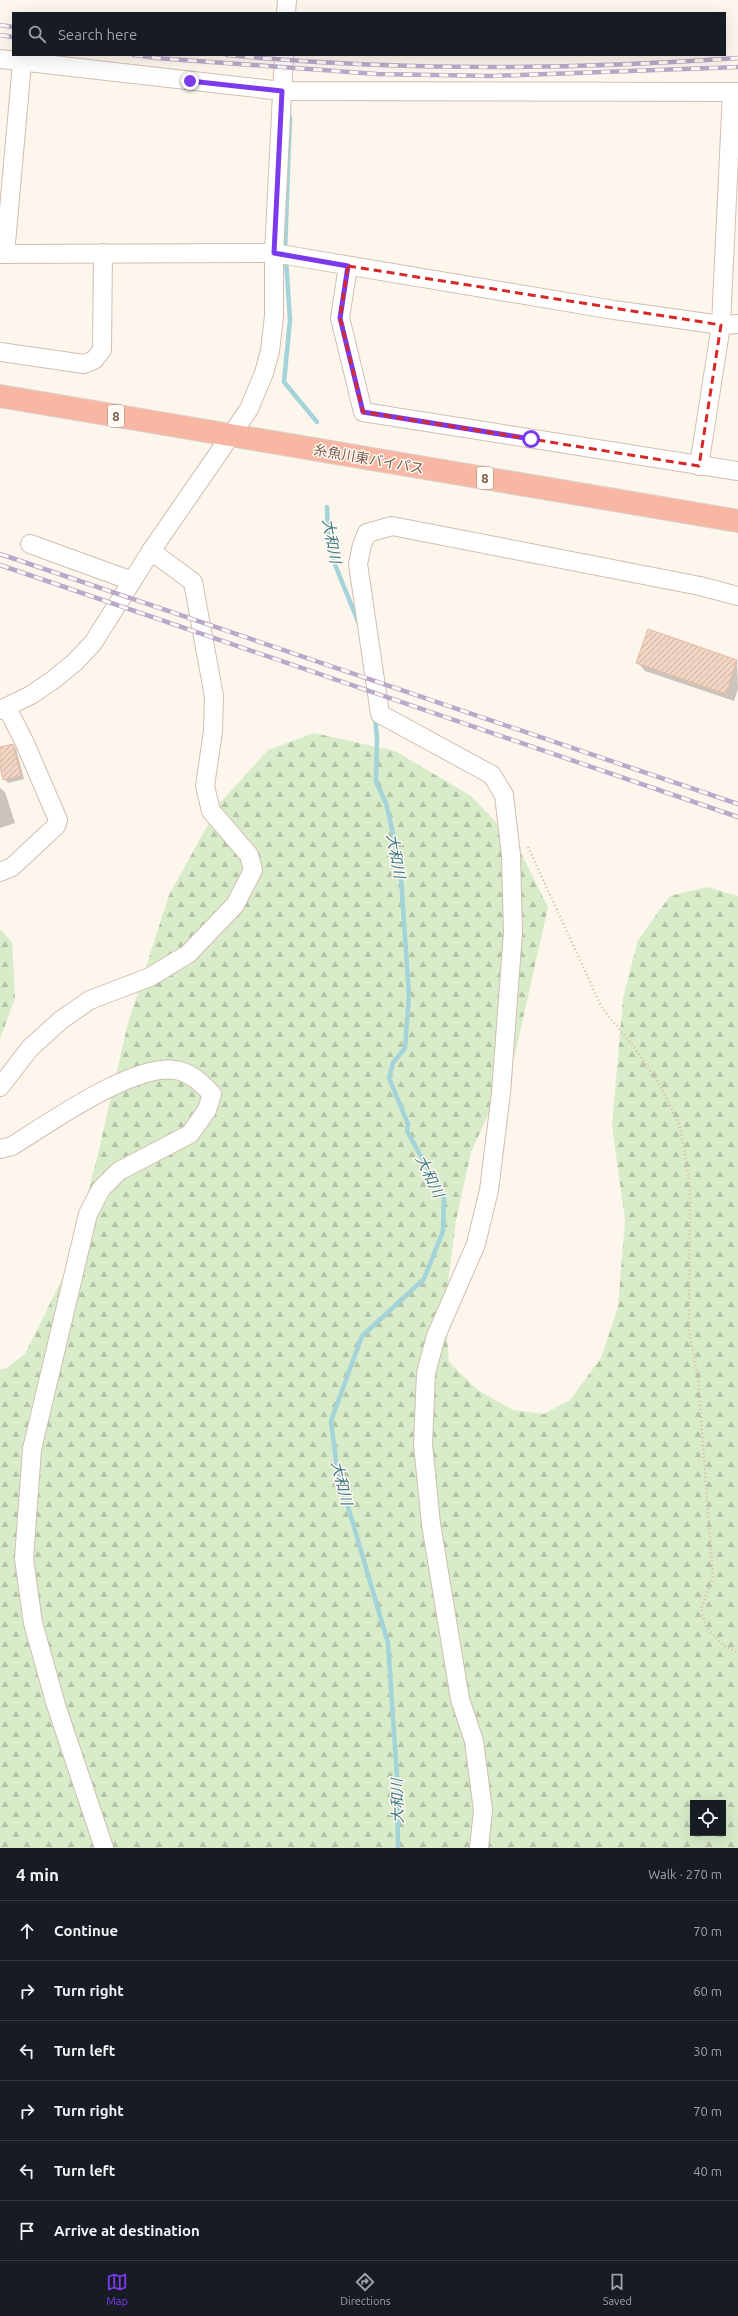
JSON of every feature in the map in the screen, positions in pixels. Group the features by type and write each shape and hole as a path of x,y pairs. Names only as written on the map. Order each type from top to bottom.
{"highway":[{"name":"糸魚川東バイパス","path":"0,396 738,521"}],"street":[{"path":"286,12 287,0"},
{"path":"0,872 12,867 56,826 58,820 24,741 4,709 53,680 75,662 94,643 151,551 250,409 264,373 270,351 274,316 274,253 284,56"},
{"path":"0,59 22,63 282,91 735,92 730,324 699,466"},
{"path":"22,63 2,254 274,253 614,310 730,324"},
{"path":"0,352 84,364 94,360 102,350 103,253"},
{"path":"348,266 340,318 363,412 738,471"},
{"path":"478,1848 483,1810 474,1741 460,1699 431,1524 422,1444 426,1373 436,1336 476,1244 489,1190 501,1093 513,932 511,854 504,795 492,775 380,714 358,564 367,533 392,526 700,586 738,596"},
{"path":"30,544 132,581"},
{"path":"0,1088 30,1048 61,1020 90,1000 150,977 188,954 236,905 253,870 249,855 211,812 205,786 213,731 214,696 193,582 151,551"},
{"path":"0,1149 12,1146 110,1086 155,1072 179,1071 197,1079 212,1094 207,1110 190,1134 119,1171 101,1189 88,1214 32,1449 24,1560 33,1623 56,1705 104,1848"}],"path":[{"path":"527,845 602,1008 634,1047 662,1087 680,1126 690,1185 689,1331 698,1378 712,1577 701,1609 706,1627 723,1645 738,1653"}],"highlighted area":[{"path":"348,266 721,325 699,466 363,412 340,318"}],"green space":[{"path":"314,733 395,751 471,796 516,843 548,907 514,1059 471,1152 456,1221 445,1306 449,1362 479,1391 513,1410 544,1414 570,1400 601,1358 618,1307 625,1220 612,1126 623,998 638,940 670,896 707,887 738,896 738,1848 0,1848 0,1369 5,1369 25,1354 68,1267 97,1158 128,1023 169,895 220,803 268,750"},
{"path":"0,929 12,942 15,998 0,1039"}],"building":[{"path":"648,629 737,660 726,694 636,663"},
{"path":"13,744 21,776 3,780 0,767 0,747"}],"waterway":[{"name":"大和川","path":"285,251 290,117 287,112"},
{"name":"大和川","path":"286,259 290,320 284,382 317,422"},
{"name":"大和川","path":"327,507 328,539 336,567 359,624"},
{"name":"大和川","path":"375,716 377,739 376,782 386,803 400,864 409,995 405,1048 393,1063 389,1078 408,1124 407,1131 444,1198 443,1231 424,1279 362,1336 331,1421 337,1469 388,1643 397,1777 398,1848"}],"railway":[{"path":"0,25 12,27"},
{"path":"0,35 12,37"},
{"path":"141,56 377,74 492,76 738,67"},
{"path":"240,56 354,64 482,67 610,65 738,58"},
{"path":"0,554 738,804"},
{"path":"0,565 738,817"}],"route":[{"path":"190,81 282,91 274,253 348,266 340,318 363,412 531,439"}]}
